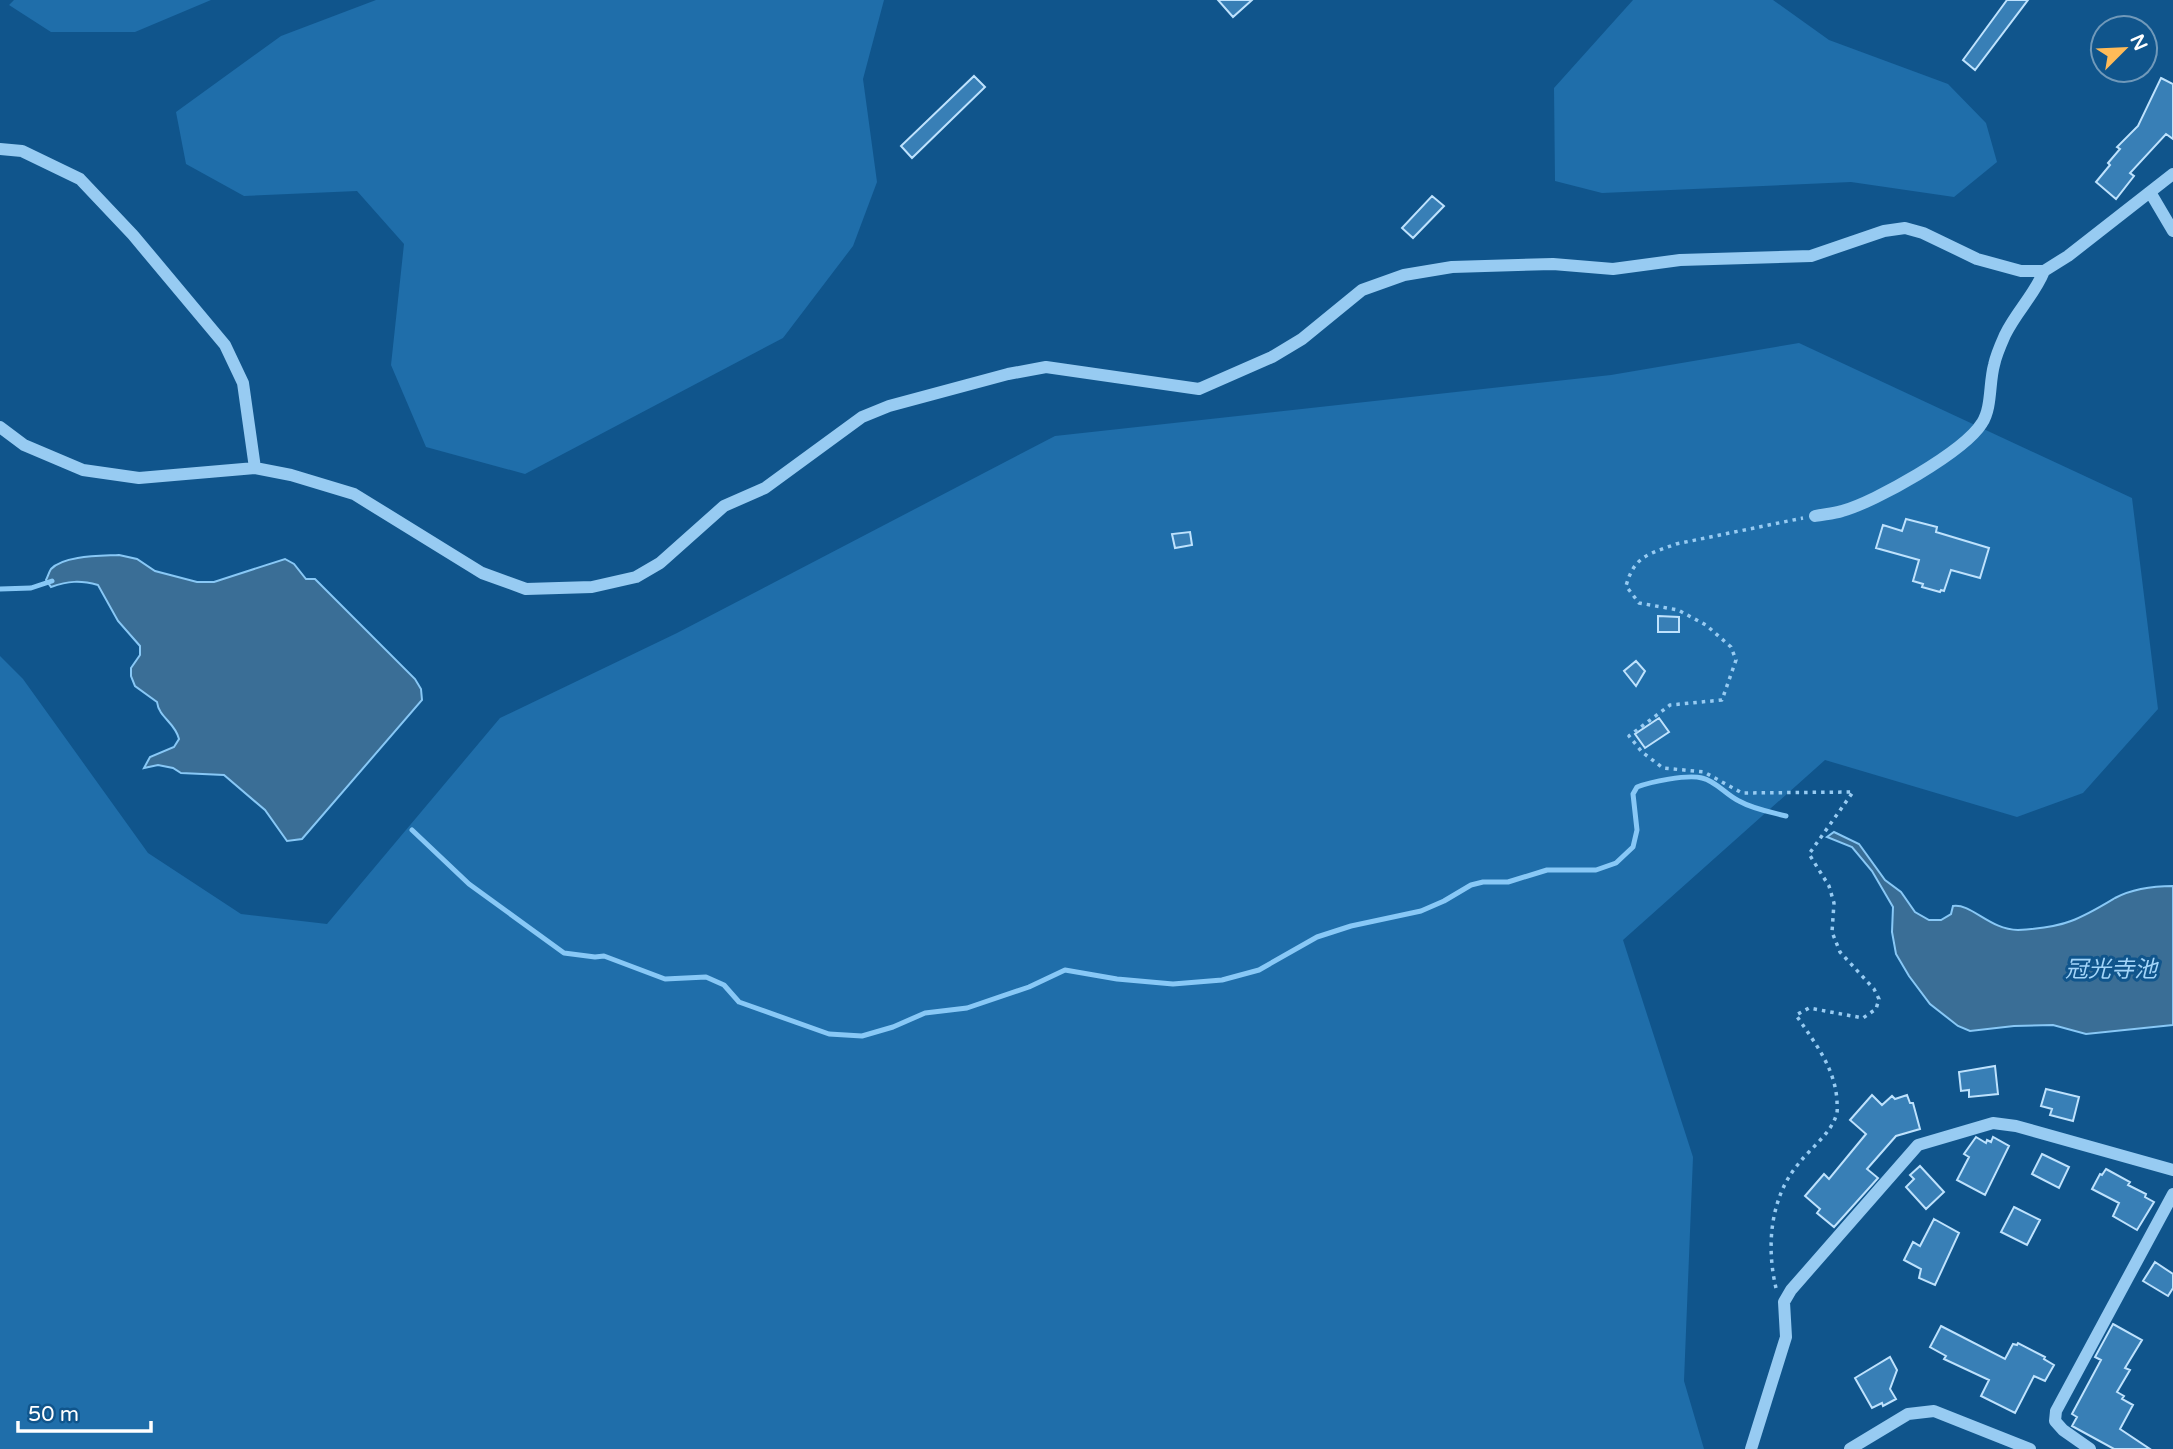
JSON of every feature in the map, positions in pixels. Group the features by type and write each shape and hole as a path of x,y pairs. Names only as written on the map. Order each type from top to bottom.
{"street":[{"path":"0,149 22,151 80,179 133,235 225,345 243,383 255,468"},
{"path":"0,427 24,445 83,470 139,478 255,468 291,475 354,494 482,573 526,589 592,587 636,577 660,563 724,506 765,488 863,417 889,406 1008,374 1046,367 1199,389 1272,358 1303,339 1362,290 1404,275 1452,267 1553,264 1613,269 1680,260 1811,256 1884,231 1905,228 1923,233 1977,260 2021,271 2044,271 2068,256 2173,174"},
{"path":"2150,192 2173,231"},
{"path":"1815,516 1842,511 1881,494 1940,461 1973,435 1984,421 1994,365 2004,337 2017,313 2039,284 2044,271"},
{"path":"1751,1449 1786,1337 1784,1302 1791,1290 1918,1145 1993,1123 2016,1126 2173,1170"},
{"path":"2090,1449 2063,1430 2055,1421 2056,1411 2173,1194"},
{"path":"1850,1449 1908,1414 1934,1411 2030,1449"}],"path":[{"path":"1784,1302 1777,1291 1772,1268 1774,1210 1797,1165 1838,1115 1836,1086 1825,1058 1796,1016 1808,1008 1863,1018 1876,1009 1879,999 1874,989 1840,952 1832,932 1834,903 1829,886 1809,854 1853,792 1742,793 1704,772 1663,768 1642,752 1629,736 1670,705 1723,700 1736,660 1731,647 1706,625 1678,610 1639,603 1626,586 1630,570 1640,559 1657,551 1676,544 1815,516"}],"shaded area":[{"path":"14,0 211,0 135,32 51,32 9,5"},
{"path":"376,0 884,0 863,79 877,182 853,246 783,338 525,474 426,447 391,365 404,244 357,191 244,196 186,164 176,112 281,36"},
{"path":"1633,0 1773,0 1829,40 1948,84 1986,123 1997,162 1954,197 1851,182 1602,193 1555,181 1554,88"},
{"path":"1799,343 2132,498 2158,709 2083,793 2017,817 1825,760 1623,940 1693,1157 1684,1381 1704,1449 0,1449 0,656 23,679 148,853 241,914 327,924 500,718 677,633 1055,436 1611,375"}],"water":[{"path":"119,555 137,559 155,571 197,582 214,582 285,559 294,564 306,579 315,579 415,679 421,689 422,700 302,839 287,841 265,810 224,775 181,773 158,765 144,768 150,757 174,747 179,739 157,702 135,686 131,668 140,655 140,646 118,621 98,585 74,582 51,587 46,580 51,569 65,561"},
{"name":"冠光寺池","path":"1834,832 1859,844 1885,880 1901,892 1915,912 1929,920 1941,920 1951,914 1953,906 1960,906 2008,929 2045,927 2077,919 2129,892 2173,886 2173,1025 2086,1034 2053,1025 1970,1031 1958,1026 1930,1004 1909,976 1896,954 1892,932 1893,907 1872,871 1852,847 1827,837"}],"building":[{"path":"1218,0 1252,0 1233,17"},
{"path":"2007,0 2028,0 1975,70 1963,60"},
{"path":"974,76 985,87 912,158 901,146"},
{"path":"2161,78 2173,84 2173,139 2166,134 2130,173 2134,176 2116,199 2096,182 2120,149 2117,147 2138,126"},
{"path":"1432,196 1444,206 1413,238 1402,228"},
{"path":"1906,519 1937,527 1936,532 1989,548 1980,578 1951,570 1944,591 1940,592 1922,587 1923,584 1913,581 1919,560 1876,548 1883,525 1902,531"},
{"path":"1190,532 1192,545 1175,548 1172,534"},
{"path":"1658,616 1679,617 1679,632 1658,632"},
{"path":"1636,661 1645,671 1636,686 1624,671"},
{"path":"1659,718 1669,732 1645,748 1635,734"},
{"path":"1995,1066 1998,1094 1969,1097 1969,1090 1961,1091 1959,1072"},
{"path":"2046,1089 2079,1097 2073,1121 2050,1115 2052,1109 2041,1106"},
{"path":"1872,1095 1882,1105 1892,1096 1895,1099 1907,1095 1910,1103 1913,1103 1920,1129 1896,1136 1867,1169 1878,1178 1834,1227 1817,1213 1820,1209 1805,1196 1824,1174 1829,1179 1866,1134 1850,1120"},
{"path":"1976,1137 1986,1143 1987,1140 1991,1142 1993,1137 2009,1146 1985,1195 1957,1180 1969,1157 1964,1154"},
{"path":"2042,1154 2069,1167 2059,1188 2032,1174"},
{"path":"1920,1166 1944,1192 1926,1209 1906,1187 1914,1179 1910,1175"},
{"path":"2106,1169 2130,1182 2128,1185 2146,1194 2145,1197 2154,1202 2137,1230 2113,1216 2119,1203 2092,1189"},
{"path":"2014,1207 2040,1220 2027,1245 2001,1232"},
{"path":"1934,1219 1959,1233 1935,1285 1919,1278 1921,1269 1904,1260 1913,1242 1920,1246"},
{"path":"2155,1262 2173,1274 2173,1288 2168,1296 2143,1281"},
{"path":"2113,1324 2142,1340 2125,1368 2130,1370 2117,1392 2124,1396 2122,1399 2133,1405 2120,1429 2150,1449 2114,1449 2072,1426 2077,1417 2072,1414 2101,1360 2095,1357"},
{"path":"1941,1326 2005,1359 2013,1344 2018,1343 2045,1357 2044,1359 2054,1365 2045,1381 2034,1376 2015,1413 1981,1396 1989,1380 1944,1359 1946,1356 1930,1347"},
{"path":"1890,1357 1897,1370 1890,1389 1896,1399 1872,1408 1855,1378"}],"waterway":[{"path":"0,589 31,588 52,581"},
{"path":"412,830 469,884 564,953 604,956 665,979 706,977 724,985 739,1002 829,1034 862,1036 893,1027 925,1013 967,1008 1029,987 1065,970 1117,979 1173,984 1222,980 1259,970 1317,937 1351,926 1421,911 1471,885 1508,882 1547,870 1596,870 1616,863 1633,847 1637,830 1633,794 1637,787 1651,783 1678,778 1702,778 1744,804 1786,816"}]}
